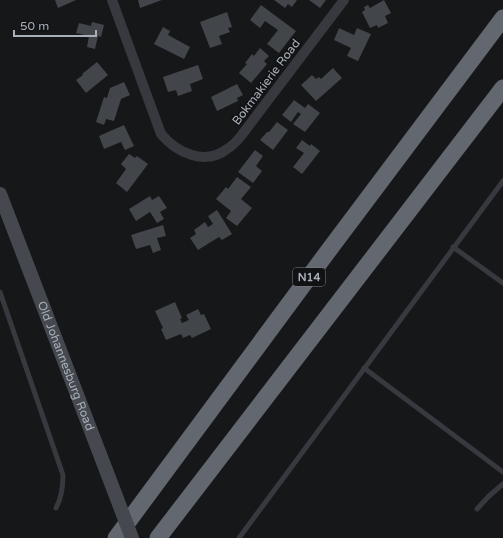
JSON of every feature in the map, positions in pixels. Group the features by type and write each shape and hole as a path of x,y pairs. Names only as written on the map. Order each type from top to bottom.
{"highway":[{"name":"N14","path":"116,538 503,18"},
{"path":"158,538 503,88"},
{"path":"110,538 167,468"},
{"path":"162,538 191,494"}],"main road":[{"name":"Old Johannesburg Road","path":"0,194 132,538"}],"street":[{"name":"Bokmakierie Road","path":"112,0 161,134 175,147 194,156 210,157 226,150 241,136 344,0"}],"lane":[{"path":"238,538 503,181"},
{"path":"453,247 503,283"},
{"path":"0,292 63,474 63,486 56,508"},
{"path":"364,368 503,472"},
{"path":"477,509 503,484"}],"building":[{"path":"55,0 76,0 58,8"},
{"path":"138,0 162,0 140,8"},
{"path":"274,0 297,0 292,7 288,4 285,8"},
{"path":"309,0 326,0 320,8"},
{"path":"384,0 391,13 385,16 388,23 378,28 377,25 370,28 362,12 365,10 364,7 368,5 370,8"},
{"path":"261,5 296,31 279,53 267,44 278,30 265,21 260,28 250,20"},
{"path":"227,12 232,27 228,28 230,32 219,36 222,44 210,48 200,22"},
{"path":"92,22 104,25 101,37 98,36 95,49 87,47 89,36 76,33 79,23 91,26"},
{"path":"163,27 170,31 168,35 190,47 184,59 154,44"},
{"path":"339,28 354,35 357,28 371,34 358,61 347,56 351,48 334,40"},
{"path":"260,48 269,56 264,61 267,64 251,83 239,73 247,64 245,63 252,54 254,56"},
{"path":"97,62 108,75 86,93 76,80"},
{"path":"198,65 203,79 190,84 192,91 178,96 176,90 168,92 163,77"},
{"path":"333,68 342,78 316,101 301,85 312,75 316,79 319,77 321,79"},
{"path":"124,82 130,95 121,99 114,121 106,119 104,125 96,122 104,97 107,98 110,88"},
{"path":"237,84 243,95 237,98 238,101 217,111 211,97"},
{"path":"294,100 305,108 308,104 320,113 305,132 293,124 301,114 298,112 291,122 282,115"},
{"path":"277,122 288,130 273,150 260,140"},
{"path":"124,125 134,146 125,150 121,142 104,149 99,136"},
{"path":"302,140 310,146 311,144 320,151 302,174 293,167 304,153 296,148"},
{"path":"255,150 263,156 256,166 262,171 253,183 238,172"},
{"path":"129,154 135,158 137,156 148,164 127,192 116,183 126,169 121,164"},
{"path":"237,177 251,187 241,199 252,208 237,226 226,218 231,211 216,199 226,187 228,189"},
{"path":"150,196 152,200 159,196 167,208 160,212 164,219 157,223 150,212 136,221 129,209"},
{"path":"217,210 232,234 222,240 219,237 198,250 190,238 196,234 194,230 205,222 208,227 213,224 208,216"},
{"path":"163,225 166,236 157,238 161,250 153,253 150,245 136,249 131,235"},
{"path":"175,302 182,318 180,319 182,323 189,320 186,315 198,309 201,315 204,314 211,329 192,338 190,335 183,338 181,334 166,340 161,329 163,328 155,311"}]}
